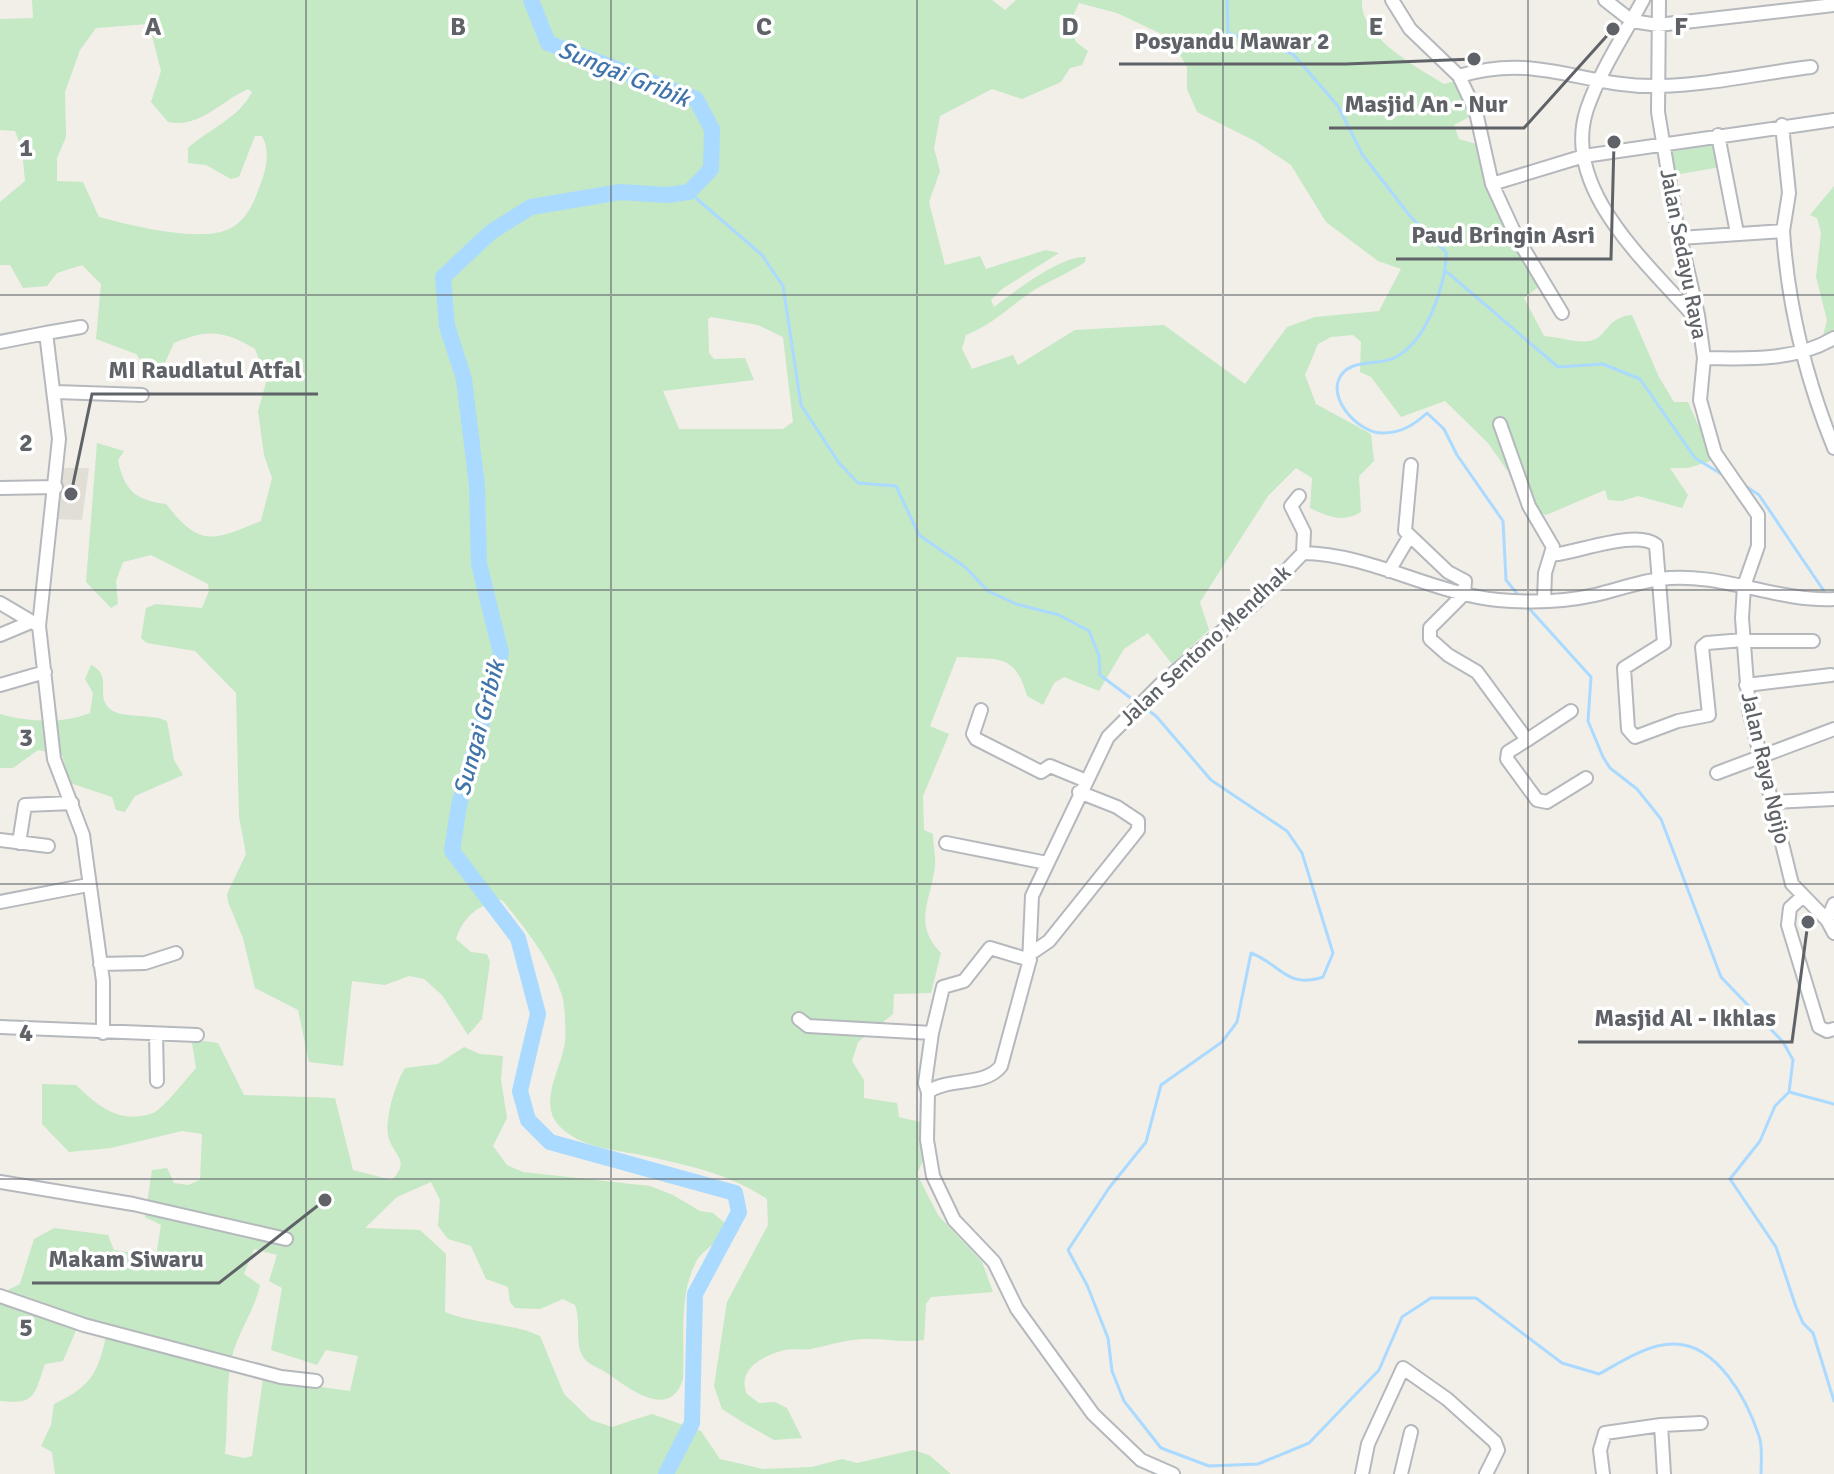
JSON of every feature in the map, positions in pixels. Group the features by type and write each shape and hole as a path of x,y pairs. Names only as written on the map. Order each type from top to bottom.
{"street":[{"path":"1392,0 1410,29 1459,76 1476,112 1492,184 1516,236 1562,313"},
{"path":"1605,0 1632,21 1658,25 1834,5"},
{"path":"1643,0 1585,116 1584,156 1588,176 1612,218 1649,267 1690,312 1698,315"},
{"name":"Jalan Sedayu Raya","path":"1659,0 1662,144 1698,315 1704,358 1700,400 1715,453 1745,492 1758,515 1758,546 1744,586"},
{"path":"1459,76 1483,69 1524,66 1564,71 1601,81 1659,86 1811,67"},
{"path":"1492,184 1584,156 1782,125 1834,120"},
{"path":"1782,125 1789,193 1783,231 1789,287 1802,351 1834,448"},
{"path":"1718,135 1737,233"},
{"path":"1680,238 1783,231"},
{"path":"0,342 81,327"},
{"path":"46,333 56,392 59,439 56,487 35,624 45,672 54,759 83,835 100,964 103,1033"},
{"path":"1704,358 1753,359 1802,351 1834,338"},
{"path":"56,392 142,395"},
{"path":"1500,424 1529,506 1549,535 1551,555 1537,601"},
{"path":"1411,465 1405,531 1448,572 1465,579 1464,594 1434,623 1429,636 1448,655 1477,672 1527,740"},
{"path":"0,488 56,487"},
{"path":"1299,496 1291,506 1304,532 1303,553"},
{"path":"1389,571 1409,537"},
{"path":"1551,555 1624,540 1650,540 1656,545 1664,643 1624,668 1630,735 1640,736 1678,721 1709,715 1702,647 1707,643 1813,641"},
{"name":"Jalan Sentono Mendhak","path":"928,1092 936,1086 983,1078 998,1070 1007,1051 1030,957 1032,896 1108,737 1256,602 1303,553 1389,571 1464,594 1498,600 1537,601 1593,595 1659,579 1698,579 1818,600 1834,599"},
{"name":"Jalan Raya Ngijo","path":"1744,586 1746,685 1759,757 1792,884 1827,920 1834,933"},
{"path":"0,603 35,624"},
{"path":"0,635 35,624"},
{"path":"0,685 45,672"},
{"path":"1746,685 1831,675"},
{"path":"981,710 973,734 976,739 1041,772 1051,766 1138,821 1138,830 1049,941 1030,957 990,948 964,981 942,989 925,1083 928,1092 927,1140 933,1176 954,1220 994,1262 1017,1309 1093,1414 1141,1460 1173,1474"},
{"path":"1571,711 1508,752 1507,759 1540,802 1547,802 1586,778"},
{"path":"1717,773 1834,729"},
{"path":"1773,802 1834,799"},
{"path":"19,843 25,805 72,803"},
{"path":"0,840 48,846"},
{"path":"946,843 1047,863"},
{"path":"0,902 88,885"},
{"path":"1802,897 1790,908 1788,925 1819,1027 1827,1031 1834,1029"},
{"path":"1827,920 1834,904"},
{"path":"100,964 145,963 176,953"},
{"path":"799,1019 808,1026 932,1033"},
{"path":"0,1027 197,1035"},
{"path":"156,1035 157,1081"},
{"path":"0,1182 133,1204 286,1239"},
{"path":"0,1296 84,1325 281,1377 316,1381"},
{"path":"1362,1474 1368,1444 1400,1369 1447,1399 1498,1446 1486,1474"},
{"path":"1603,1474 1600,1450 1605,1433 1662,1431 1701,1423"},
{"path":"1662,1431 1664,1474"},
{"path":"1401,1474 1411,1432"}],"shaded area":[{"path":"60,468 89,468 82,520 51,519"}],"green space":[{"path":"32,0 992,0 1005,10 1016,0 1362,0 1370,26 1392,50 1444,84 1455,81 1471,116 1454,125 1459,139 1476,144 1486,175 1541,285 1524,298 1544,336 1590,341 1600,336 1617,319 1632,315 1659,377 1674,402 1688,402 1714,460 1688,468 1670,468 1688,495 1682,508 1638,496 1622,501 1608,500 1605,490 1546,515 1535,510 1488,443 1445,401 1401,417 1371,377 1360,372 1361,342 1353,335 1331,337 1318,344 1305,375 1316,404 1371,434 1374,461 1359,476 1361,512 1336,518 1310,508 1312,478 1296,468 1268,496 1200,602 1209,630 1172,664 1148,633 1124,649 1099,691 1064,677 1054,683 1043,705 1027,696 1017,672 1010,665 994,659 957,657 930,726 949,734 923,796 924,830 933,834 935,862 925,922 932,942 941,953 931,993 894,994 893,1014 858,1042 852,1061 864,1080 864,1098 897,1103 899,1117 920,1122 929,1147 917,1174 938,1215 982,1262 993,1292 931,1297 926,1304 924,1340 856,1339 811,1349 785,1350 754,1364 745,1377 747,1394 759,1403 775,1402 787,1408 802,1438 774,1440 722,1409 714,1386 727,1302 768,1225 767,1199 707,1171 583,1142 556,1122 550,1101 565,1042 563,999 546,960 503,901 498,899 472,914 456,939 471,952 487,954 490,962 482,1019 468,1035 442,995 424,979 409,976 385,985 352,981 343,1066 309,1062 298,1010 255,988 243,938 227,894 246,854 239,817 236,693 195,651 147,643 141,638 146,608 156,604 202,608 209,591 208,584 151,555 123,562 116,581 118,604 111,608 86,582 97,443 124,451 118,460 124,479 133,492 146,500 166,504 199,534 220,536 261,521 272,478 264,455 258,411 267,379 255,349 234,338 215,334 196,335 174,343 163,367 149,371 136,354 96,339 101,284 82,265 57,273 47,286 23,288 10,265 0,265 0,202 25,181 22,150 15,131 0,130 0,19 33,18","holes":["1079,3 1117,13 1170,38 1187,67 1187,89 1197,112 1255,141 1291,165 1326,222 1378,261 1401,269 1379,311 1315,317 1287,327 1245,384 1164,325 1075,330 1018,365 1013,355 972,369 962,349 966,335 1034,290 1073,270 1085,262 1086,257 1051,268 994,307 991,300 1002,289 1059,253 1046,250 986,269 980,256 945,265 929,202 940,171 934,148 940,116 992,89 1022,99 1061,82 1070,68 1082,65 1088,51 1076,42 1069,24","149,24 161,71 151,102 168,122 200,118 238,94 248,89 252,92 231,117 188,148 188,163 206,165 231,179 239,177 255,136 262,136 265,142 265,168 253,203 241,220 225,231 209,234 170,232 99,217 83,182 57,181 57,158 66,137 65,92 80,50 96,28","708,319 758,325 783,337 793,422 783,429 679,429 663,391 754,380 745,358 714,359 709,353"]},
{"path":"1717,144 1721,167 1674,175 1670,152"},
{"path":"1834,186 1834,328 1832,336 1818,340 1823,336 1827,320 1816,277 1821,233 1817,218 1810,215"},
{"path":"91,665 101,675 104,698 110,709 122,714 167,721 174,760 183,775 135,796 125,812 116,810 112,797 70,783 62,755 38,750 13,768 0,768 0,714 45,721 90,713 93,693 85,679"},
{"path":"192,1043 218,1043 244,1095 335,1098 353,1170 392,1180 401,1162 390,1142 388,1119 405,1068 438,1064 464,1047 480,1054 503,1056 501,1080 507,1118 493,1146 507,1165 523,1172 650,1186 700,1211 713,1213 726,1224 720,1236 699,1257 690,1275 685,1304 683,1379 677,1392 668,1398 659,1400 636,1392 587,1361 580,1349 575,1305 563,1299 540,1309 515,1308 510,1302 508,1287 486,1279 471,1246 448,1239 438,1226 440,1200 431,1182 397,1197 365,1228 420,1230 446,1254 445,1312 540,1336 564,1394 591,1420 612,1427 652,1414 701,1431 720,1459 763,1469 812,1467 842,1459 857,1463 913,1450 929,1455 951,1474 55,1474 52,1452 41,1446 51,1425 54,1404 76,1392 90,1378 100,1360 106,1336 77,1328 63,1361 45,1364 32,1396 21,1401 0,1401 0,1294 20,1284 34,1239 54,1228 108,1235 114,1250 156,1256 161,1225 145,1217 152,1170 167,1168 174,1183 188,1185 200,1180 202,1134 182,1131 111,1148 69,1152 42,1124 42,1084 76,1085 101,1106 120,1115 130,1117 153,1113 169,1100 196,1068","holes":["254,1249 277,1255 269,1281 282,1288 271,1350 317,1365 326,1350 358,1356 350,1391 263,1379 252,1456 244,1458 225,1454 231,1360 260,1285 244,1274"]}],"waterway":[{"name":"Sungai Gribik","path":"531,0 548,43 696,99 712,129 711,169 689,192 667,195 620,192 531,207 491,232 443,277 447,326 464,379 477,486 479,564 501,653 459,805 452,851 518,938 538,1014 520,1091 528,1120 550,1142 735,1193 739,1212 695,1294 692,1423 666,1474"},
{"path":"1227,0 1228,33 1293,54 1338,106 1362,154 1410,216 1446,252 1438,296 1416,340 1394,358 1349,368 1343,372 1337,388 1349,415 1374,432 1401,430 1427,413 1444,429 1457,455 1503,521 1506,580 1519,596"},
{"path":"689,192 762,255 783,286 801,405 839,463 858,483 896,486 919,535 965,567 988,591 1016,604 1059,615 1089,631 1099,656 1100,675 1136,702"},
{"path":"1447,272 1558,367 1603,364 1640,379 1695,458 1723,475"},
{"path":"1744,485 1759,495 1826,594"},
{"path":"1526,605 1591,677 1588,721 1603,757 1610,768 1637,789 1661,819 1721,977 1783,1042 1793,1060 1789,1092 1775,1106 1760,1141 1730,1179 1776,1247 1796,1307 1803,1323 1813,1333 1834,1401"},
{"path":"1142,706 1156,716 1211,780 1287,831 1302,853 1333,953 1323,977 1311,980 1292,978 1251,953 1237,1022 1222,1042 1161,1085 1146,1142 1109,1188 1068,1250 1087,1285 1108,1338 1112,1371 1124,1401 1161,1448 1209,1466 1258,1464 1309,1443 1379,1370 1402,1317 1431,1298 1476,1298 1562,1363 1599,1374 1636,1354 1665,1345 1690,1347 1705,1354 1729,1377 1747,1407 1760,1440 1761,1474"},
{"path":"1789,1092 1834,1104"}],"place":[{"name":"Masjid An - Nur","path":"1613,29"},
{"name":"Posyandu Mawar 2","path":"1474,59"},
{"name":"Paud Bringin Asri","path":"1614,142"},
{"name":"MI Raudlatul Atfal","path":"71,494"},
{"name":"Masjid Al - Ikhlas","path":"1808,922"},
{"name":"Makam Siwaru","path":"325,1200"}]}
